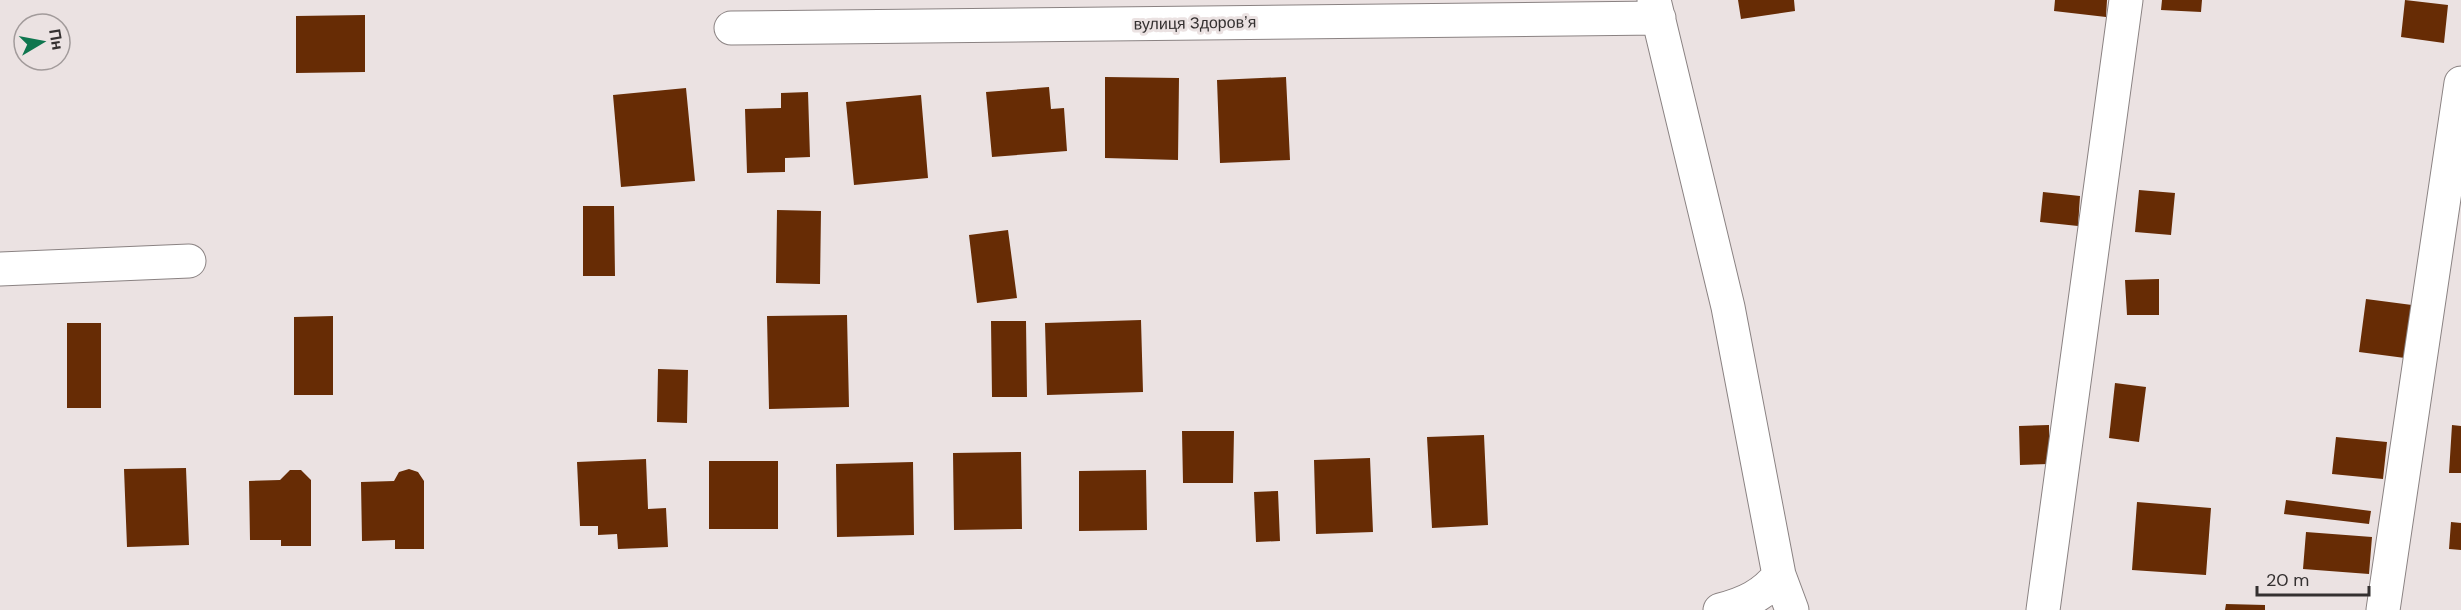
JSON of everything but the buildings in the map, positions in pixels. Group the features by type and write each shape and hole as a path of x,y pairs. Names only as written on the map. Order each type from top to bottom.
{"street":[{"path":"2043,610 2126,0"},
{"path":"1656,9 1728,307 1779,575 1792,610"},
{"name":"вулиця Здоровʼя","path":"731,28 1656,9"},
{"path":"2383,610 2461,83"},
{"path":"0,269 189,261"},
{"path":"1720,610 1759,595 1769,588 1779,575"}]}
